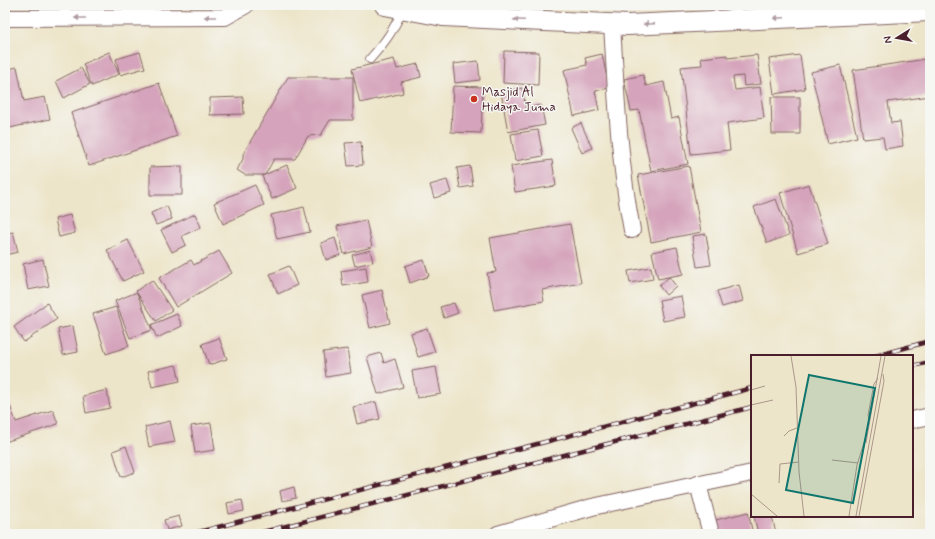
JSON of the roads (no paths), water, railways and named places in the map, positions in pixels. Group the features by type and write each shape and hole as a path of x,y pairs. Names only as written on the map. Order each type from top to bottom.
{"street":[{"path":"5,18 225,17 246,5"},
{"path":"394,7 443,16 628,25 930,11"},
{"path":"612,24 618,120 625,192 632,230"},
{"path":"913,420 930,416"},
{"path":"498,534 592,507 751,473"},
{"path":"698,484 711,534"}],"lane":[{"path":"370,59 388,39 396,25 394,7"}],"railway":[{"path":"879,355 930,341"},
{"path":"913,366 930,362"},
{"path":"191,534 751,388"},
{"path":"255,534 751,407"}],"place":[{"name":"Masjid Al Hidaya Juma","path":"474,99"}]}
